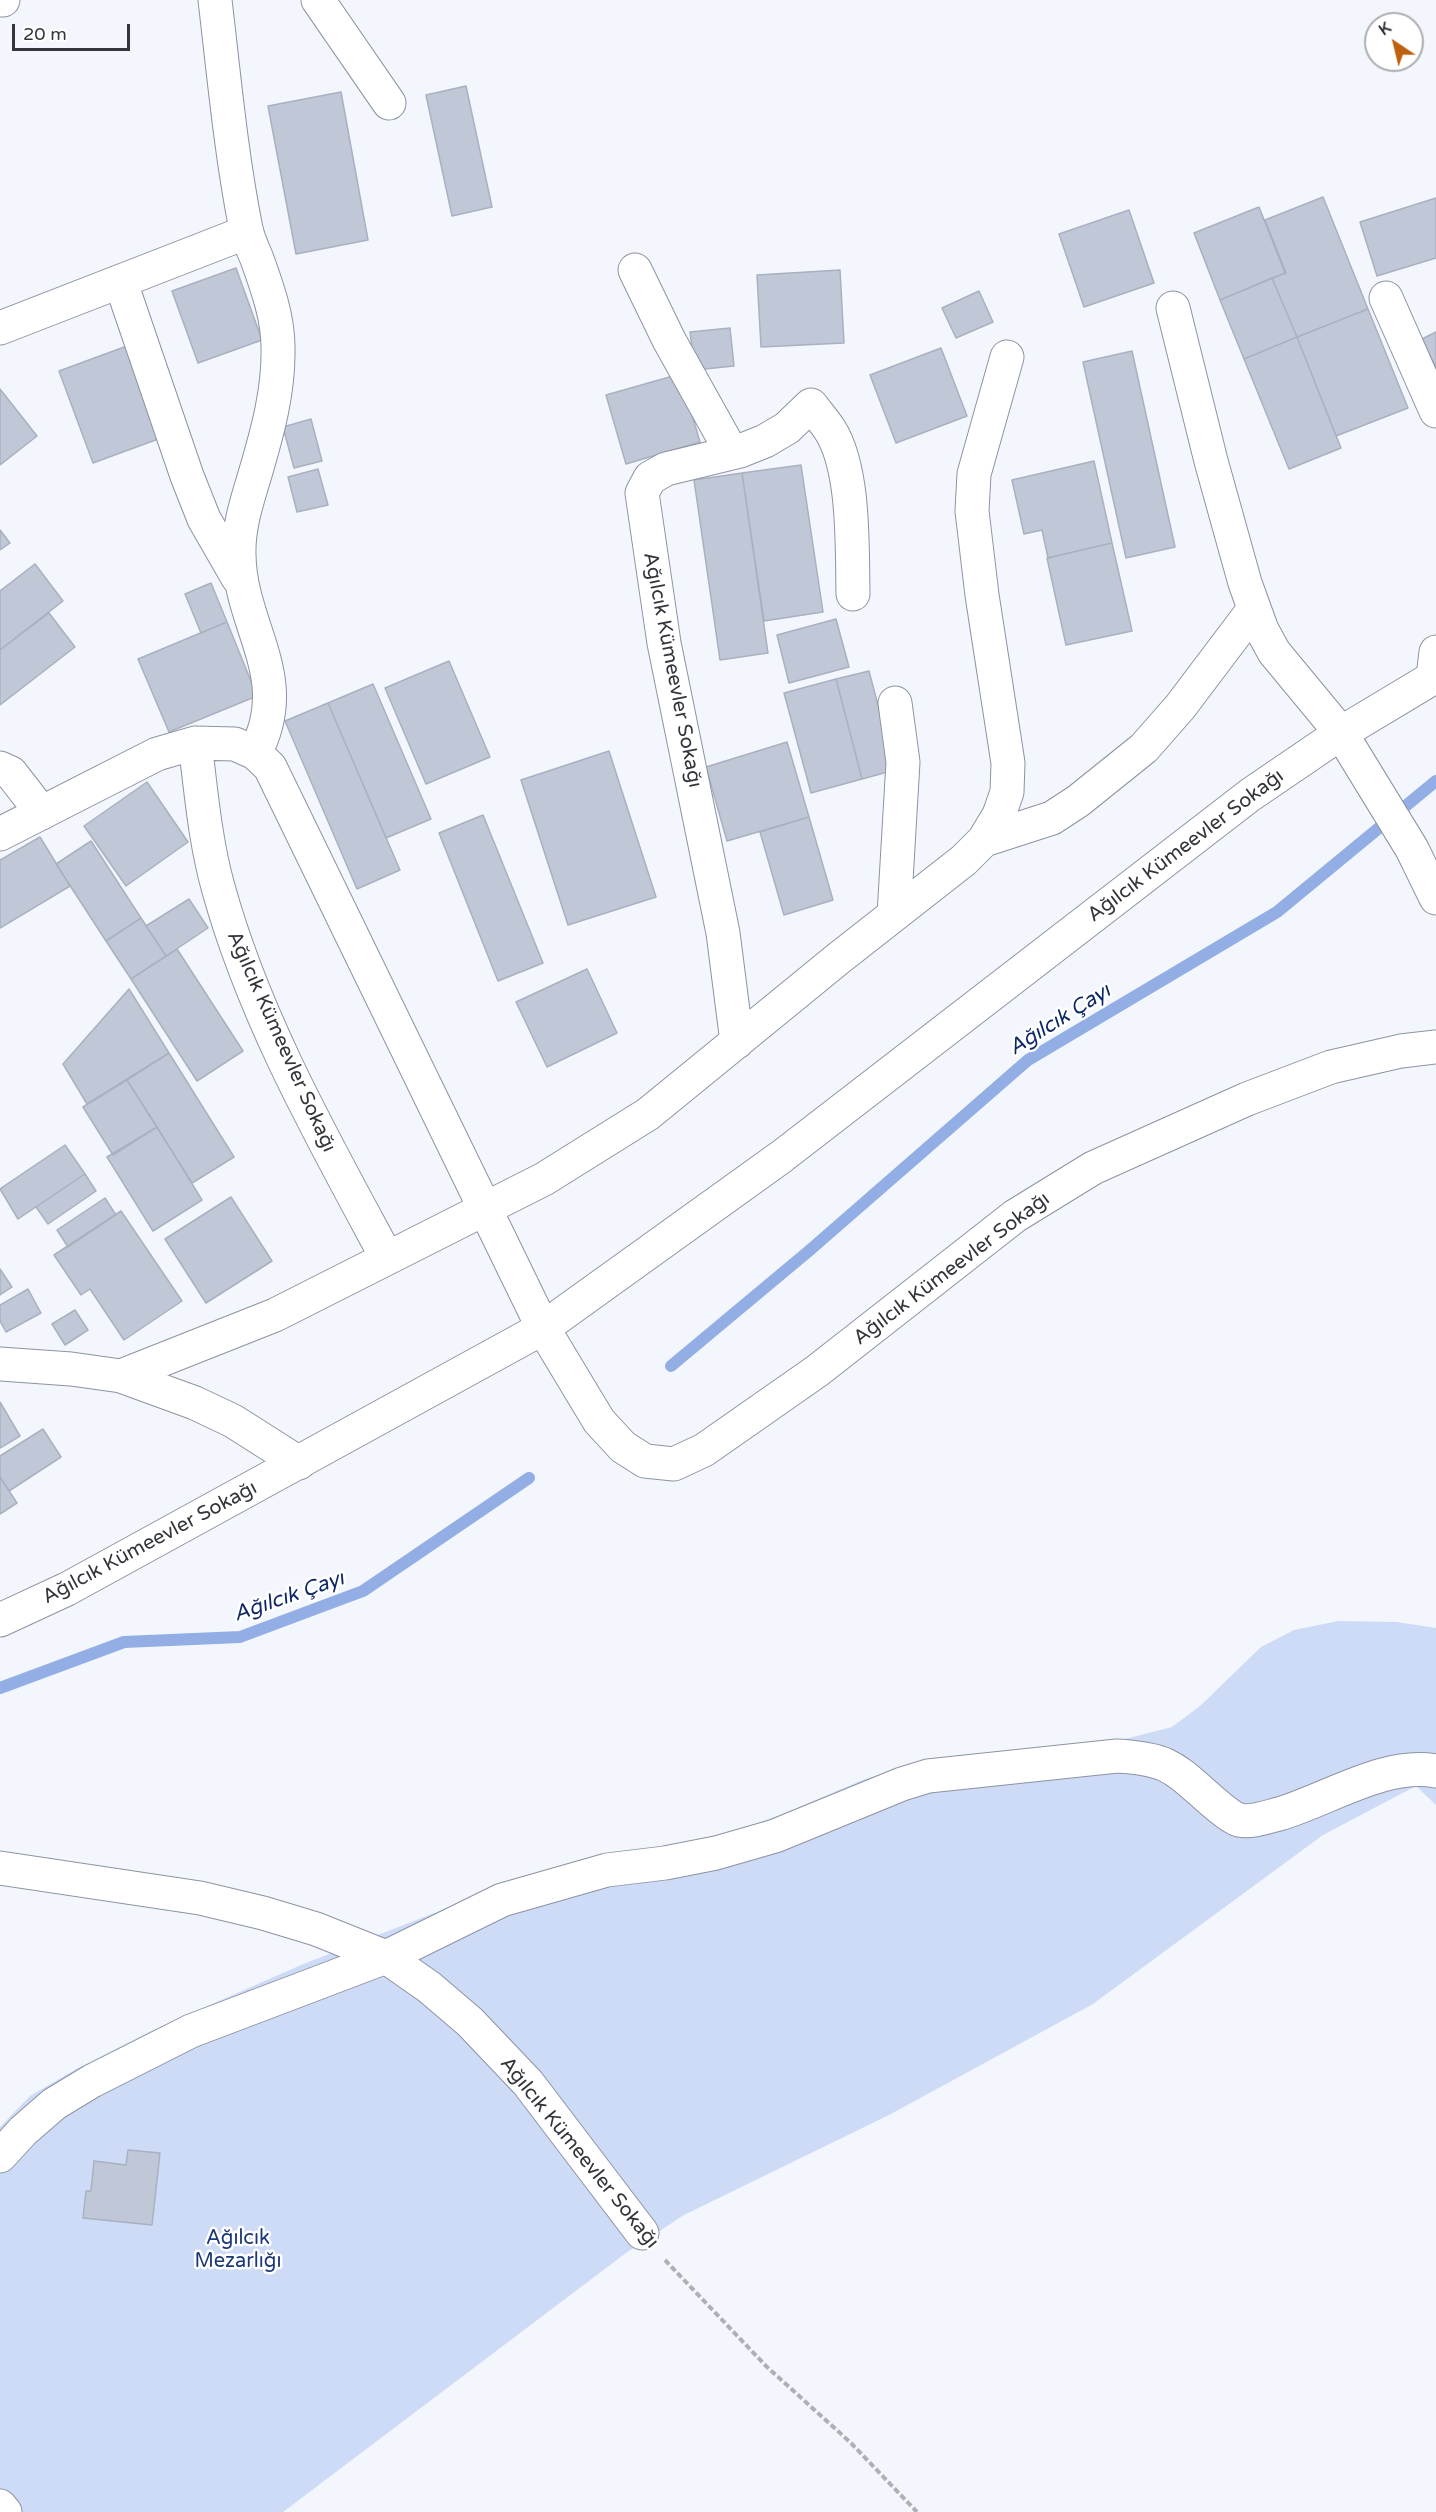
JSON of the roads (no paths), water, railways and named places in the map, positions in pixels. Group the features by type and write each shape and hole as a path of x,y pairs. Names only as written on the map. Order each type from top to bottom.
{"street":[{"path":"0,834 157,754 195,743 235,744 255,753 264,735 270,706 269,687 243,586 239,556 240,532 246,505 270,424 278,382 279,344 275,313 247,232 229,123 215,0"},
{"path":"318,0 389,103"},
{"path":"0,328 60,303 121,283 247,232"},
{"path":"636,270 669,340 732,453"},
{"path":"121,283 204,519 243,586"},
{"path":"1386,298 1436,411"},
{"path":"1173,308 1211,461 1262,630 1274,652 1341,733 1412,849 1436,898"},
{"path":"121,1376 275,1315 554,1173 648,1114 964,860 984,840 999,815 1007,792 1008,764 982,595 972,511 974,474 1007,357"},
{"name":"Ağılcık Kümeevler Sokağı","path":"737,1042 723,933 666,654 642,493 650,478 666,469 732,453 765,441 787,428 811,405 831,431 843,459 851,537 853,594"},
{"path":"984,840 1052,818 1078,801 1143,748 1180,707 1254,609"},
{"name":"Ağılcık Kümeevler Sokağı","path":"0,1620 67,1589 543,1328 780,1157 1231,809 1435,668"},
{"path":"894,915 903,762 895,703"},
{"name":"Ağılcık Kümeevler Sokağı","path":"195,743 209,849 226,914 245,970 320,1135 387,1258"},
{"name":"Ağılcık Kümeevler Sokağı","path":"255,753 270,767 282,790 543,1328 599,1422 623,1447 645,1461 674,1464 704,1450 817,1371 1016,1216 1093,1168 1246,1099 1331,1067 1401,1051 1436,1047"},
{"path":"0,768 11,774 42,813"},
{"path":"0,1364 71,1369 121,1376 195,1403 233,1421 298,1463"},
{"path":"0,2156 23,2131 54,2104 92,2081 191,2031 386,1957 502,1900 607,1870 665,1863 775,1836 902,1784 928,1776 1117,1756 1140,1757 1176,1768 1218,1806 1239,1820 1261,1819 1300,1808 1392,1773 1421,1768 1436,1771"},
{"name":"Ağılcık Kümeevler Sokağı","path":"0,1868 200,1898 316,1929 386,1957 429,1987 470,2022 528,2083 642,2233"},
{"path":"0,2506 5,2512"}],"waterway":[{"name":"Ağılcık Çayı","path":"671,1366 810,1250 1028,1060 1277,912 1436,781"},
{"name":"Ağılcık Çayı","path":"0,1688 124,1642 240,1637 363,1591 529,1478"}],"park label":[{"name":"Ağılcık Mezarlığı","path":"238,2250"}]}
